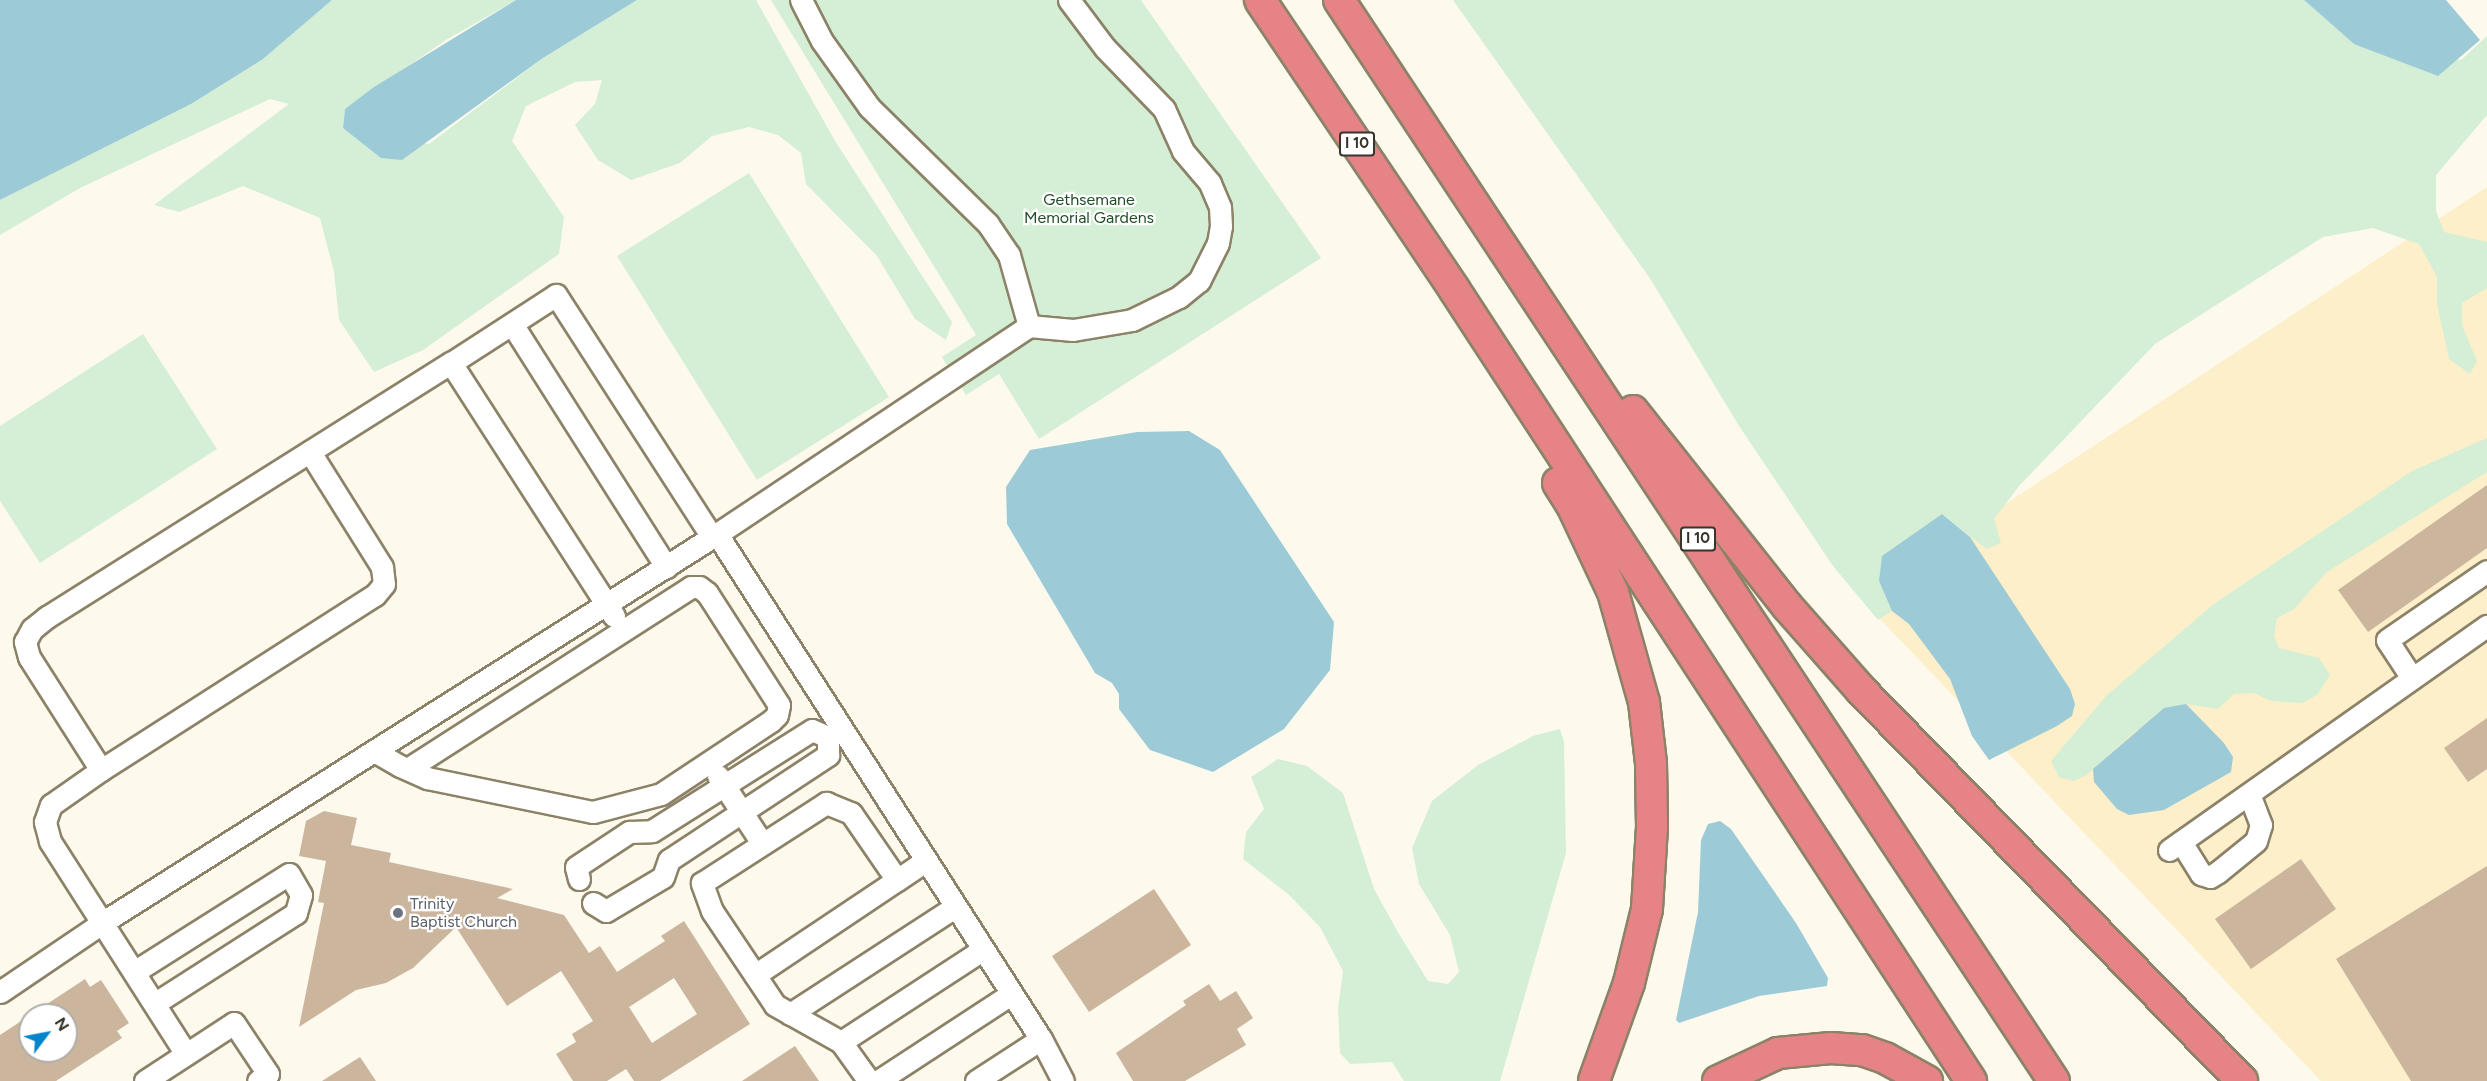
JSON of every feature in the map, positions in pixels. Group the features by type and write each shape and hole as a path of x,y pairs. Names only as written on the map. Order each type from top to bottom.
{"highway":[{"name":"I 10","path":"1260,0 1454,289 1971,1081"},
{"name":"I 10","path":"1339,0 1533,289 2054,1081"},
{"path":"1454,289 1487,376 1572,505 1608,581 1644,702 1652,826 1647,909 1629,983 1594,1081"},
{"path":"1533,289 1693,483 1787,606 1861,690 2242,1081"},
{"path":"1718,1081 1778,1053 1832,1048 1862,1050 1885,1058 1927,1081"}],"street":[{"path":"801,0 822,41 869,107 988,224 1009,255 1029,326"},
{"path":"0,992 103,922 666,567 1029,326 1073,330 1132,320 1155,310 1199,281 1218,243 1221,226 1220,207 1210,183 1184,151 1164,109 1105,48 1069,0"},
{"path":"101,770 29,657 25,642 32,629 556,295 714,535 834,733 925,861 1041,1040 1063,1081"},
{"path":"512,324 666,567"},
{"path":"451,363 623,629"},
{"path":"186,1054 50,841 45,822 51,805 384,584 382,567 310,452"},
{"path":"2412,678 2386,640 2487,571"},
{"path":"374,751 408,769 427,778 589,813 658,795 771,722 779,708 707,593 699,587 687,588 408,769"},
{"path":"2249,794 2261,825 2256,841 2210,877 2201,874 2175,846 2487,626"},
{"path":"579,879 576,867 629,832 652,831 812,730 834,733"},
{"path":"593,903 606,911 663,877 669,860 828,755 834,733"},
{"path":"709,762 762,843"},
{"path":"869,1081 841,1042 775,1005 712,912 702,883 826,803 851,813 897,880"},
{"path":"652,831 669,860"},
{"path":"755,975 925,861"},
{"path":"134,972 289,874 301,895 296,913 155,1003"},
{"path":"790,1014 955,907"},
{"path":"841,1042 982,950"},
{"path":"878,1081 1011,994"},
{"path":"145,1081 234,1023 268,1074 258,1081"},
{"path":"976,1081 1041,1040"}],"shaded area":[{"path":"2487,187 2487,1081 2321,1081 1861,599"}],"green space":[{"path":"332,0 516,0 446,40 345,109 343,128 358,138 429,144 543,58 637,0 756,0 835,141 952,322 946,340 915,319 877,256 806,184 801,153 778,135 749,127 712,136 680,163 631,180 598,160 575,125 595,104 602,80 575,82 526,106 512,141 564,217 559,254 423,350 374,372 339,320 334,272 320,218 243,186 179,212 154,205 289,104 270,99 80,188 0,235 0,200 191,104 263,59"},
{"name":"Gethsemane Memorial Gardens","path":"771,0 1141,0 1321,258 1039,439 999,374 966,395 942,357 976,335"},
{"path":"1453,0 2304,0 2354,44 2461,60 2487,36 2487,115 2436,175 2436,211 2444,232 2487,242 2487,288 2462,303 2462,325 2477,361 2470,374 2449,359 2437,304 2437,277 2419,244 2373,228 2323,237 2155,344 2019,486 1994,519 2001,543 1986,549 1942,514 1879,581 1892,611 1878,620 1833,566 1739,426 1651,280"},
{"path":"749,173 889,397 757,480 617,256"},
{"path":"143,334 217,449 40,563 0,501 0,426"},
{"path":"2487,438 2487,472 2327,572 2294,609 2277,618 2274,636 2279,648 2319,658 2330,675 2317,695 2302,703 2271,701 2254,693 2234,694 2218,709 2186,704 2133,733 2087,775 2073,781 2059,777 2051,761 2106,696 2215,603 2412,471"},
{"path":"1560,729 1564,742 1566,853 1500,1081 1404,1081 1392,1062 1350,1064 1340,1053 1338,1008 1343,971 1320,927 1288,894 1243,859 1246,832 1264,809 1251,777 1278,759 1307,766 1343,793 1374,889 1428,981 1448,984 1459,972 1450,935 1419,884 1412,848 1432,801 1478,765 1533,736"}],"water":[{"path":"0,0 332,0 263,59 191,104 0,200"},
{"path":"516,0 637,0 543,58 402,160 381,158 343,128 345,109 374,87"},
{"path":"2304,0 2446,0 2480,40 2438,76 2354,44"},
{"path":"1189,431 1220,450 1334,622 1330,670 1284,729 1213,772 1150,750 1119,709 1119,694 1112,683 1095,673 1007,524 1006,487 1030,450 1137,432"},
{"path":"1942,514 1970,537 2070,689 2075,704 2072,716 2057,726 1989,760 1972,736 1950,679 1909,624 1892,611 1879,581 1882,556"},
{"path":"2186,704 2224,743 2233,757 2231,772 2164,810 2129,815 2117,809 2094,782 2093,769 2164,708"},
{"path":"1720,821 1731,829 1796,923 1828,978 1827,986 1759,996 1679,1023 1676,1020 1698,912 1701,840 1708,824"}],"building":[{"path":"2487,485 2487,548 2368,632 2338,590"},
{"path":"2487,718 2487,769 2468,782 2444,748"},
{"path":"324,811 357,818 351,845 391,853 389,862 513,889 497,898 564,915 589,953 600,946 617,972 665,941 661,936 684,921 750,1024 660,1081 634,1081 626,1069 607,1081 573,1081 556,1054 576,1042 572,1034 593,1021 561,971 507,1006 456,927 413,968 386,983 356,990 299,1027 324,903 318,902 326,861 299,856 306,821","holes":["674,978 697,1014 652,1043 629,1007"]},
{"path":"2301,859 2336,909 2251,969 2215,919"},
{"path":"2487,866 2487,1081 2411,1081 2336,959"},
{"path":"1154,889 1191,945 1089,1012 1052,956"},
{"path":"85,979 90,987 101,980 129,1023 117,1031 122,1038 56,1081 0,1081 0,1035 18,1023 18,1063 78,1063 78,1003 48,1003"},
{"path":"1209,984 1220,1001 1236,991 1253,1018 1237,1029 1246,1045 1185,1081 1133,1081 1116,1053 1186,1005 1183,1001"},
{"path":"795,1046 819,1081 742,1081"},
{"path":"360,1057 376,1081 322,1081"}],"place":[{"name":"Trinity Baptist Church","path":"398,913"}]}
